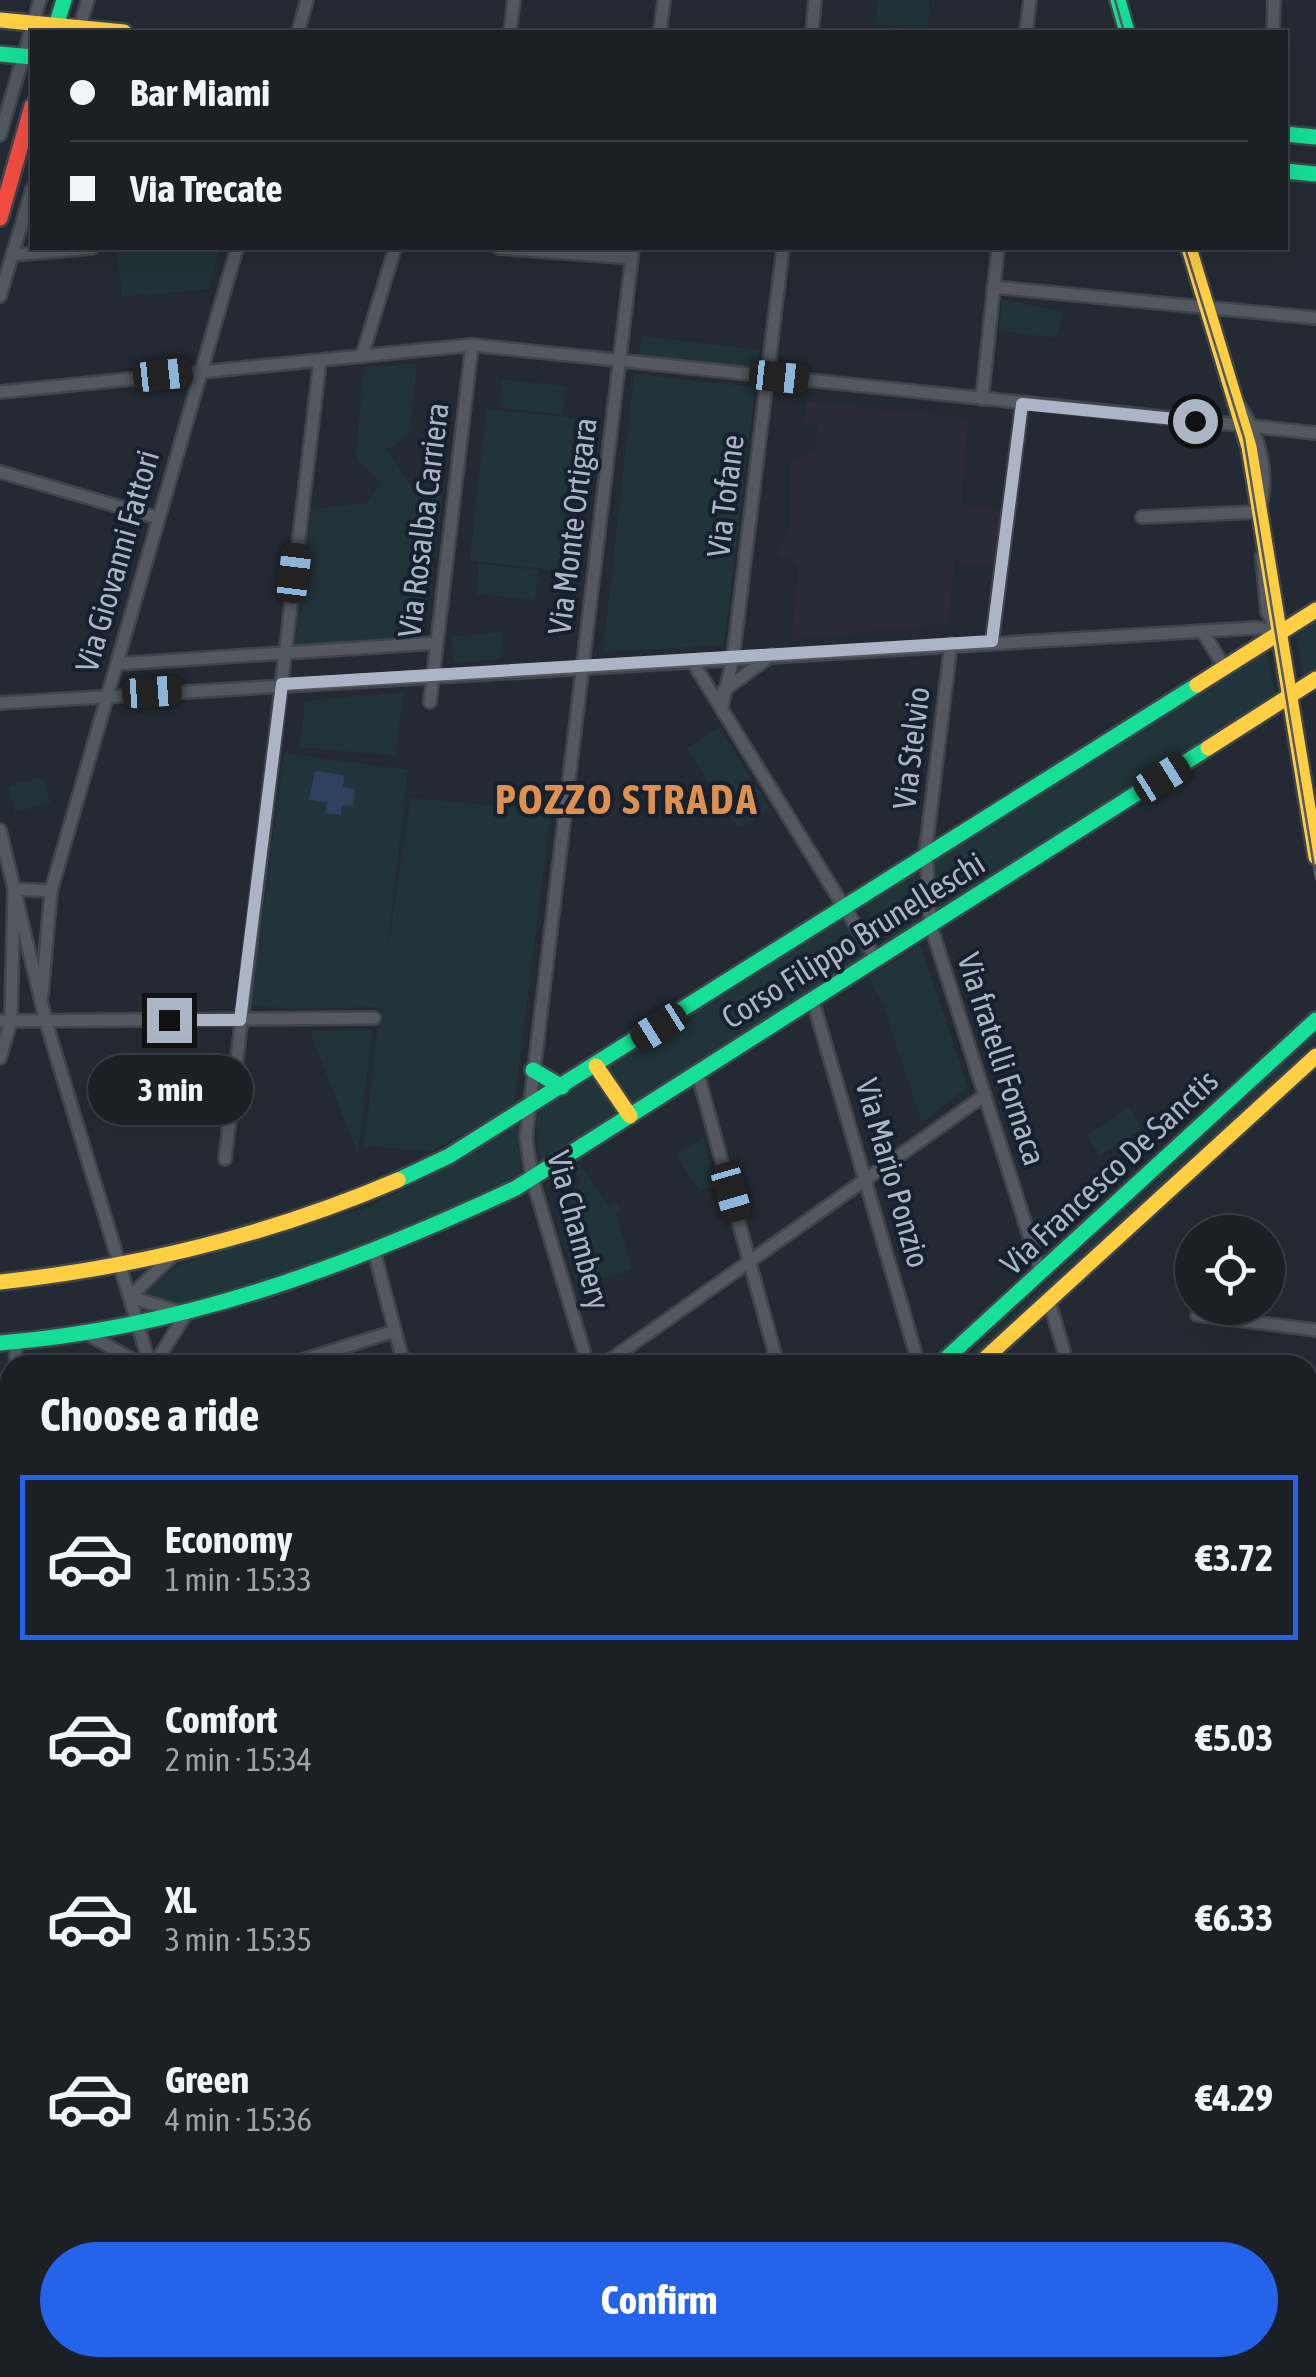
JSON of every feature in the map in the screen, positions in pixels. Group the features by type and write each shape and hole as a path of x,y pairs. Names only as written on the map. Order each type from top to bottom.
{"street":[{"path":"31,30 40,0"},
{"path":"55,29 64,0"},
{"path":"0,20 78,30 88,0"},
{"path":"299,30 307,0"},
{"path":"510,30 514,0"},
{"path":"660,30 664,0"},
{"path":"812,30 816,0"},
{"path":"1026,30 1030,0"},
{"path":"1273,30 1274,0"},
{"path":"0,54 28,56 0,135"},
{"path":"0,218 30,113"},
{"path":"1288,134 1316,137"},
{"path":"1288,171 1316,174"},
{"path":"0,296 30,196"},
{"path":"13,255 69,250"},
{"name":"Via Giovanni Fattori","path":"41,998 47,975 50,890 236,250"},
{"path":"362,356 395,250"},
{"path":"553,250 633,253"},
{"name":"Via Tofane","path":"722,706 733,658 783,250"},
{"path":"982,400 998,250"},
{"path":"1190,250 1238,403 1249,426 1316,856"},
{"name":"Via Monte Ortigara","path":"528,1109 633,253"},
{"path":"993,287 1316,318"},
{"path":"0,392 472,345 1316,432"},
{"name":"Via Rosalba Carriera","path":"430,702 472,345"},
{"path":"224,1160 320,361"},
{"path":"992,641 1022,404"},
{"path":"0,472 158,518"},
{"path":"1142,517 1260,512"},
{"name":"Corso Filippo Brunelleschi","path":"0,1282 170,1258 360,1200 449,1156 1316,610"},
{"path":"0,702 992,641 1256,628 1280,632"},
{"path":"1202,630 1225,668"},
{"path":"117,664 436,643"},
{"name":"Via Stelvio","path":"926,859 951,644"},
{"path":"723,691 772,655"},
{"path":"692,662 876,957"},
{"name":"Corso Filippo Brunelleschi","path":"8,1342 138,1324 300,1282 375,1255 532,1178 1316,679"},
{"path":"0,830 46,1022 149,1355"},
{"name":"Via fratelli Fornaca","path":"926,859 930,923 1041,1273"},
{"path":"14,889 50,890"},
{"path":"0,1058 14,889"},
{"name":"Via Mario Ponzio","path":"812,998 917,1355"},
{"path":"5,1021 374,1018"},
{"name":"Via Francesco De Sanctis","path":"950,1355 1316,1020"},
{"name":"Via Francesco De Sanctis","path":"989,1355 1316,1056"},
{"path":"596,1066 630,1116"},
{"path":"533,1070 562,1088"},
{"path":"697,1071 775,1355"},
{"path":"617,1355 985,1095"},
{"name":"Via Chambery","path":"528,1109 526,1137 532,1178 585,1355"},
{"path":"375,1255 401,1355"},
{"name":"Corso Filippo Brunelleschi","path":"130,1297 170,1258"},
{"path":"130,1297 186,1314 159,1355"},
{"name":"Via Francesco De Sanctis","path":"1049,1301 1065,1355"},
{"path":"1278,1325 1316,1330"},
{"path":"319,1355 395,1331"},
{"path":"86,1334 124,1355"}],"shaded area":[{"path":"806,401 968,418 961,503 1001,511 993,568 955,561 948,623 791,640 799,566 776,552 791,522 789,460 815,452 818,426 804,424"}],"green space":[{"path":"878,0 930,0 927,28 875,25"},
{"path":"136,250 219,250 209,289 122,297 117,254"},
{"path":"1002,299 1063,312 1056,338 999,331"},
{"path":"641,336 760,350 758,368 639,355"},
{"path":"417,363 409,434 386,450 413,489 444,487 423,638 295,645 311,509 367,503 381,483 356,458 364,368"},
{"path":"634,374 755,387 724,645 603,652"},
{"path":"502,379 565,386 562,415 499,407"},
{"path":"486,409 575,418 559,570 470,561"},
{"path":"479,564 539,570 535,600 477,594"},
{"path":"1316,618 1316,677 1304,677 1295,631"},
{"path":"501,632 503,659 453,663 451,637"},
{"path":"1267,650 1276,701 935,915 933,862"},
{"path":"404,692 395,756 300,747 305,701"},
{"path":"719,728 770,809 738,829 687,748"},
{"path":"284,753 408,770 387,954 411,798 551,811 514,1105 432,1151 364,1146 380,1007 291,1009 251,1005"},
{"path":"43,777 50,803 15,812 8,786"},
{"path":"916,872 922,924 893,938 888,946 864,906"},
{"path":"847,917 870,952 540,1166 536,1112"},
{"path":"920,945 968,1087 922,1123 883,1003 868,978"},
{"path":"372,1029 358,1154 310,1031"},
{"path":"1316,1032 1316,1039 1246,1109 978,1355 969,1355"},
{"path":"1129,1108 1142,1129 1100,1155 1087,1134"},
{"path":"519,1122 521,1174 377,1250 197,1306 147,1301 141,1292 180,1264 366,1208 455,1164"},
{"path":"703,1138 716,1187 699,1190 676,1154"},
{"path":"579,1163 607,1205 615,1202 621,1210 616,1212 632,1270 577,1285 556,1211 574,1200 580,1179 573,1166"}],"water":[{"path":"315,771 344,775 343,787 355,789 353,806 342,805 341,815 326,813 327,802 309,800"}],"tram line":[{"path":"1115,0 1123,30"},
{"path":"1186,250 1244,438 1316,879"}],"traffic: fast":[{"path":"55,30 64,0"},
{"path":"1118,0 1126,30"},
{"path":"0,54 30,57"},
{"path":"1288,134 1316,137"},
{"path":"1288,171 1316,174"},
{"path":"398,1180 449,1156 1197,685"},
{"path":"0,1343 135,1323 265,1289 391,1243 516,1188 1208,748"},
{"path":"950,1355 1316,1020"},
{"path":"533,1070 562,1087"}],"traffic: slow":[{"path":"0,20 103,30"},
{"path":"1190,250 1249,447 1316,857"},
{"path":"1197,685 1316,610"},
{"path":"1208,748 1316,679"},
{"path":"989,1355 1316,1056"},
{"path":"596,1066 630,1116"},
{"path":"0,1282 153,1258 203,1246 301,1217 398,1180"}],"traffic: jam":[{"path":"0,218 30,113"}],"district":[{"name":"POZZO STRADA","path":"627,799"}],"route":[{"path":"169,1020 240,1020 282,684 992,641 1022,404 1195,421"}]}
